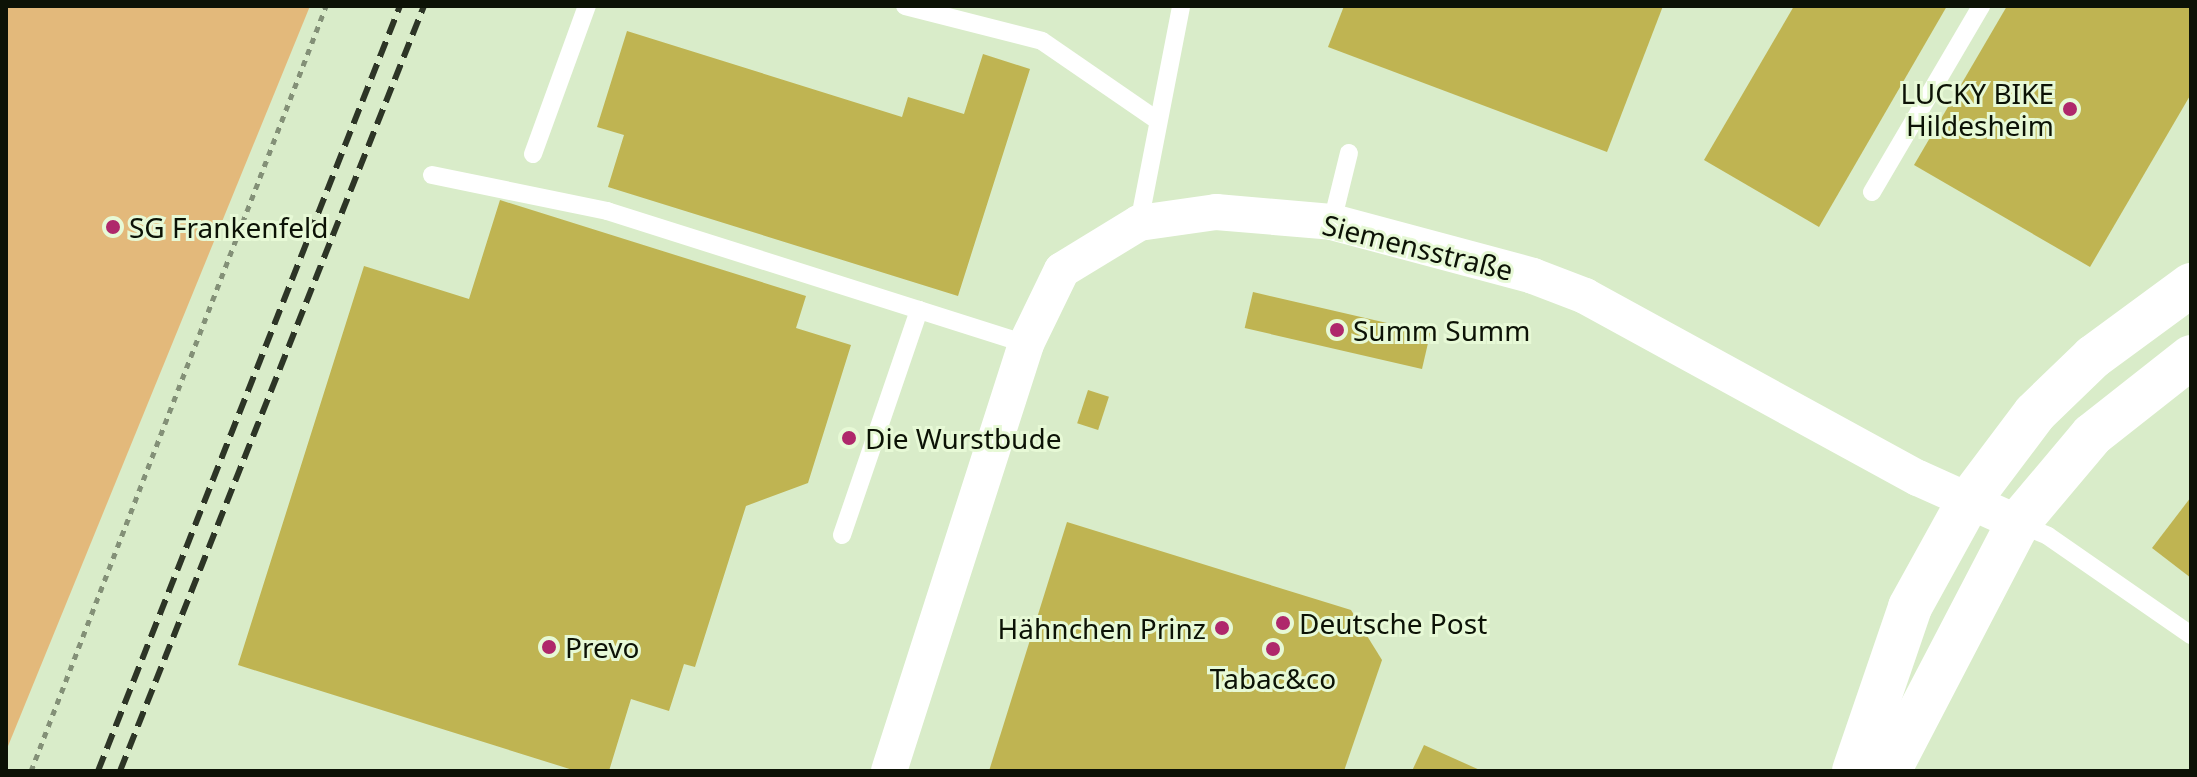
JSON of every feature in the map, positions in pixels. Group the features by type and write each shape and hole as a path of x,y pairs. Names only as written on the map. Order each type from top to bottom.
{"street":[{"name":"Siemensstraße","path":"889,771 1026,344 1062,270 1139,223 1216,212 1332,222 1533,276 1585,296 1968,502 2018,523"},
{"path":"1854,771 1910,607 1968,502 2035,413 2093,357 2191,285"},
{"path":"1889,771 2018,523 2092,435 2191,357"}],"lane":[{"path":"533,154 587,6"},
{"path":"905,6 1042,41 1157,120"},
{"path":"1139,223 1181,6"},
{"path":"1872,192 1981,6"},
{"path":"1332,222 1349,153"},
{"path":"432,175 607,211 1026,344"},
{"path":"842,535 919,310"},
{"path":"2018,523 2048,536 2191,635"}],"path":[{"path":"31,771 326,6"}],"shaded area":[{"name":"SG Frankenfeld","path":"6,6 310,6 6,751"}],"building":[{"path":"1344,6 1663,6 1607,152 1328,47"},
{"path":"1794,6 1947,6 1819,227 1704,160"},
{"path":"2007,6 2191,6 2191,94 2090,267 1914,165"},
{"path":"627,31 902,117 908,97 964,114 983,54 1030,69 958,296 608,187 624,135 597,127"},
{"path":"500,200 806,296 796,328 851,345 808,483 746,506 695,667 684,664 669,711 631,699 609,771 576,771 238,665 364,266 469,299"},
{"name":"Summ Summ","path":"1253,292 1430,333 1422,369 1245,328"},
{"path":"1088,390 1109,397 1098,430 1077,423"},
{"path":"2191,497 2191,578 2152,548"},
{"path":"1067,522 1351,610 1382,660 1344,771 989,771"},
{"path":"1424,745 1482,771 1412,771"}],"railway":[{"path":"98,771 400,6"},
{"path":"120,771 424,6"}],"place":[{"name":"LUCKY BIKE Hildesheim","path":"2070,109"},
{"name":"SG Frankenfeld","path":"113,227"},
{"name":"Summ Summ","path":"1337,330"},
{"name":"Die Wurstbude","path":"849,438"},
{"name":"Deutsche Post","path":"1283,623"},
{"name":"Hähnchen Prinz","path":"1222,628"},
{"name":"Prevo","path":"549,647"},
{"name":"Tabac&co","path":"1273,649"}]}
